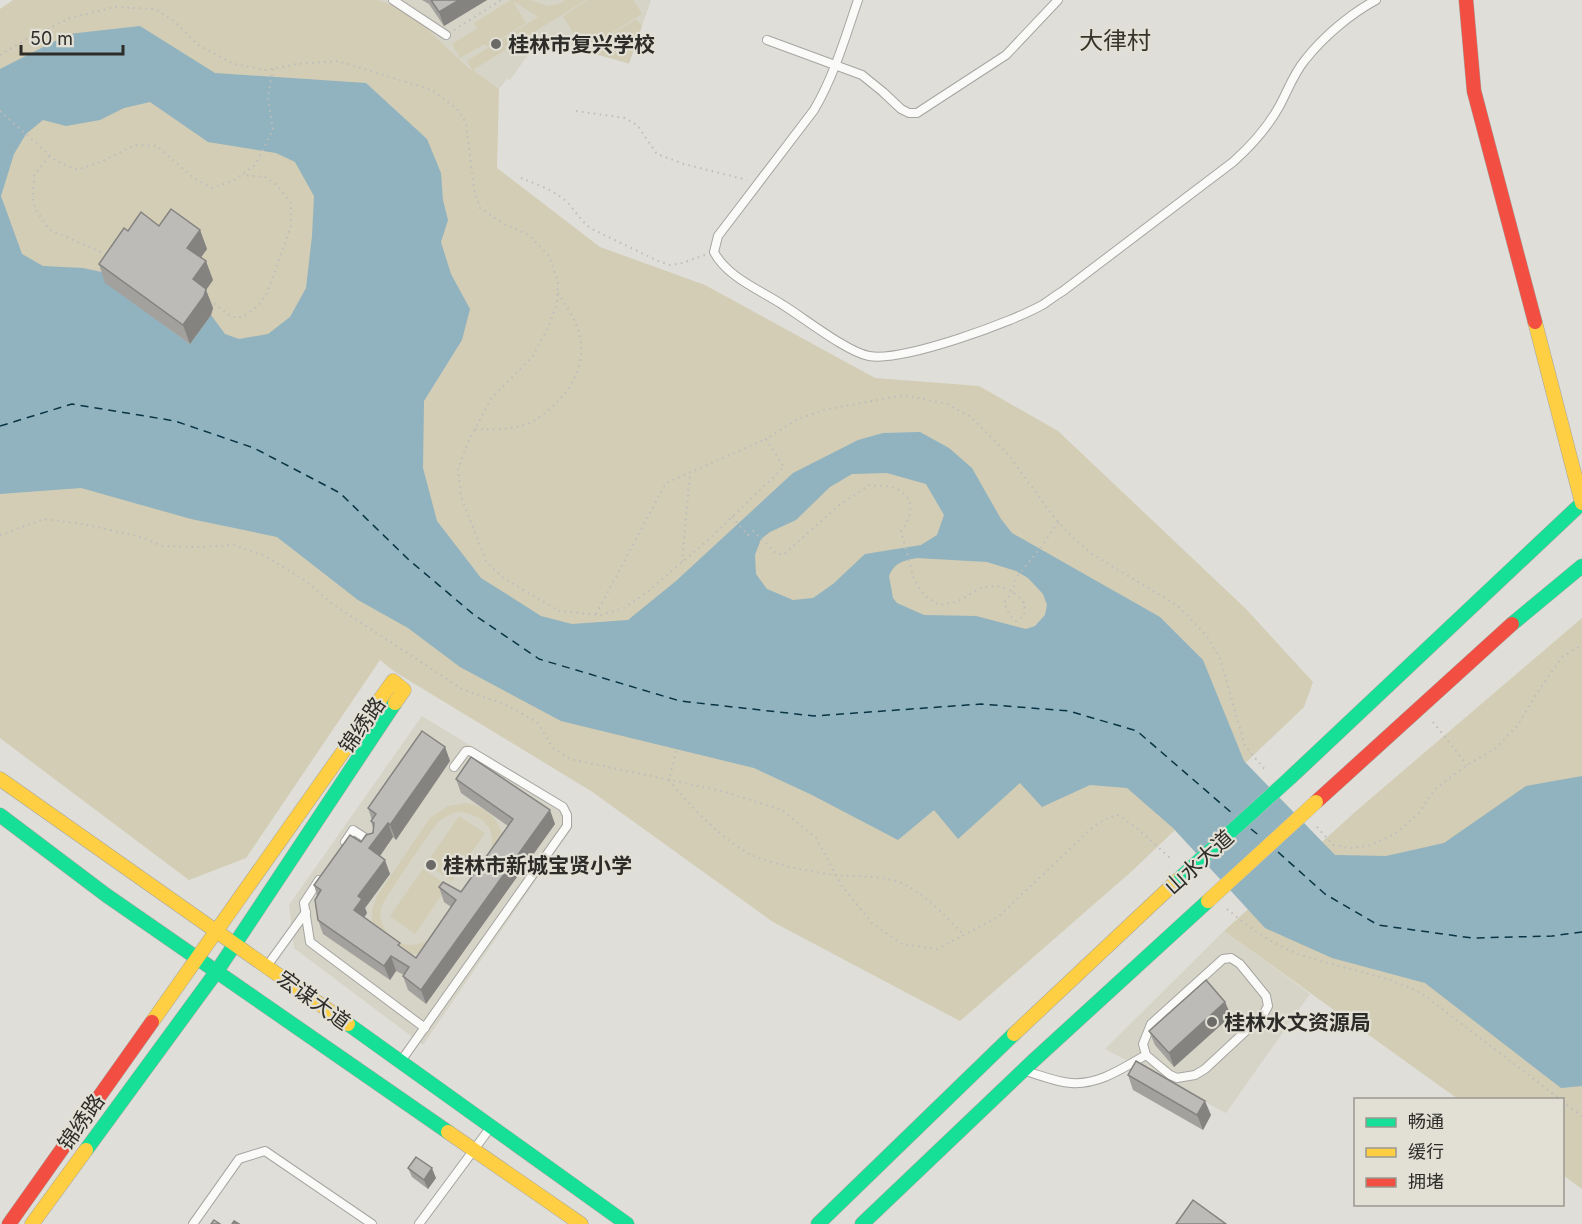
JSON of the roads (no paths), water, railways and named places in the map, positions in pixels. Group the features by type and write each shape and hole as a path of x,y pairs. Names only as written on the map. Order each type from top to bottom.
{"main road":[{"path":"1466,0 1474,91 1582,503"},
{"name":"山水大道","path":"818,1224 1010,1037 1582,503"},
{"name":"山水大道","path":"862,1224 1023,1071 1316,802 1532,606 1582,566"},
{"name":"锦绣路","path":"9,1224 393,681 404,690 236,944 32,1224"},
{"name":"宏谋大道","path":"0,779 217,930 627,1224"},
{"name":"宏谋大道","path":"0,815 106,895 581,1224"}],"lane":[{"path":"393,0 446,35"},
{"path":"858,0 836,66 825,91 814,110 718,236 714,252 722,265 742,279 811,322 847,348 869,356 886,356 935,346 1019,316 1044,304 1251,146 1266,127 1304,60 1336,29 1376,0"},
{"path":"767,40 861,75 901,109 909,113 917,113 1006,55 1058,0"},
{"path":"400,1062 566,829 566,812 561,806 470,751 466,752 454,767"},
{"path":"341,849 353,830 373,843"},
{"path":"322,876 304,903 310,942 425,1028"},
{"path":"267,966 306,912"},
{"path":"1231,958 1240,964 1266,997 1268,1006 1263,1015 1195,1075 1176,1078 1146,1055 1143,1044 1151,1024 1223,959 1231,958"},
{"path":"1023,1071 1069,1083 1086,1083 1102,1079 1146,1055"},
{"path":"419,1224 491,1126"},
{"path":"193,1224 239,1159 265,1150 372,1224"}],"water":[{"path":"140,26 215,73 366,83 427,139 441,173 443,200 448,220 441,242 451,274 470,309 462,340 424,401 423,468 437,521 481,578 541,616 572,624 628,620 676,581 793,473 858,440 883,433 920,432 949,448 972,468 1001,519 1012,533 1160,617 1203,660 1244,761 1335,855 1386,856 1444,843 1526,786 1582,776 1582,1086 1561,1088 1425,983 1332,958 1265,928 1173,828 1127,788 1090,785 1042,807 1020,783 958,839 934,810 898,840 754,768 561,721 460,667 408,628 358,600 277,537 191,519 81,488 0,494 0,69 69,34","holes":["150,102 208,142 276,153 295,162 314,196 306,288 290,317 268,334 239,339 225,334 211,315 190,344 106,283 111,274 83,268 43,266 22,254 1,196 14,154 26,134 43,120 66,126 100,120 124,108","887,473 926,484 944,515 937,535 921,545 865,554 833,584 813,598 793,600 767,589 756,574 755,555 761,539 770,532 796,520 830,487 852,474","917,558 987,562 1016,571 1028,578 1043,594 1047,605 1045,615 1035,626 1026,629 976,616 924,615 897,603 893,598 889,576 891,571 904,561"]}],"place":[{"name":"桂林市复兴学校","path":"496,44"},
{"name":"桂林市新城宝贤小学","path":"431,865"},
{"name":"桂林水文资源局","path":"1212,1022"}],"district":[{"name":"大律村","path":"1115,40"}]}
